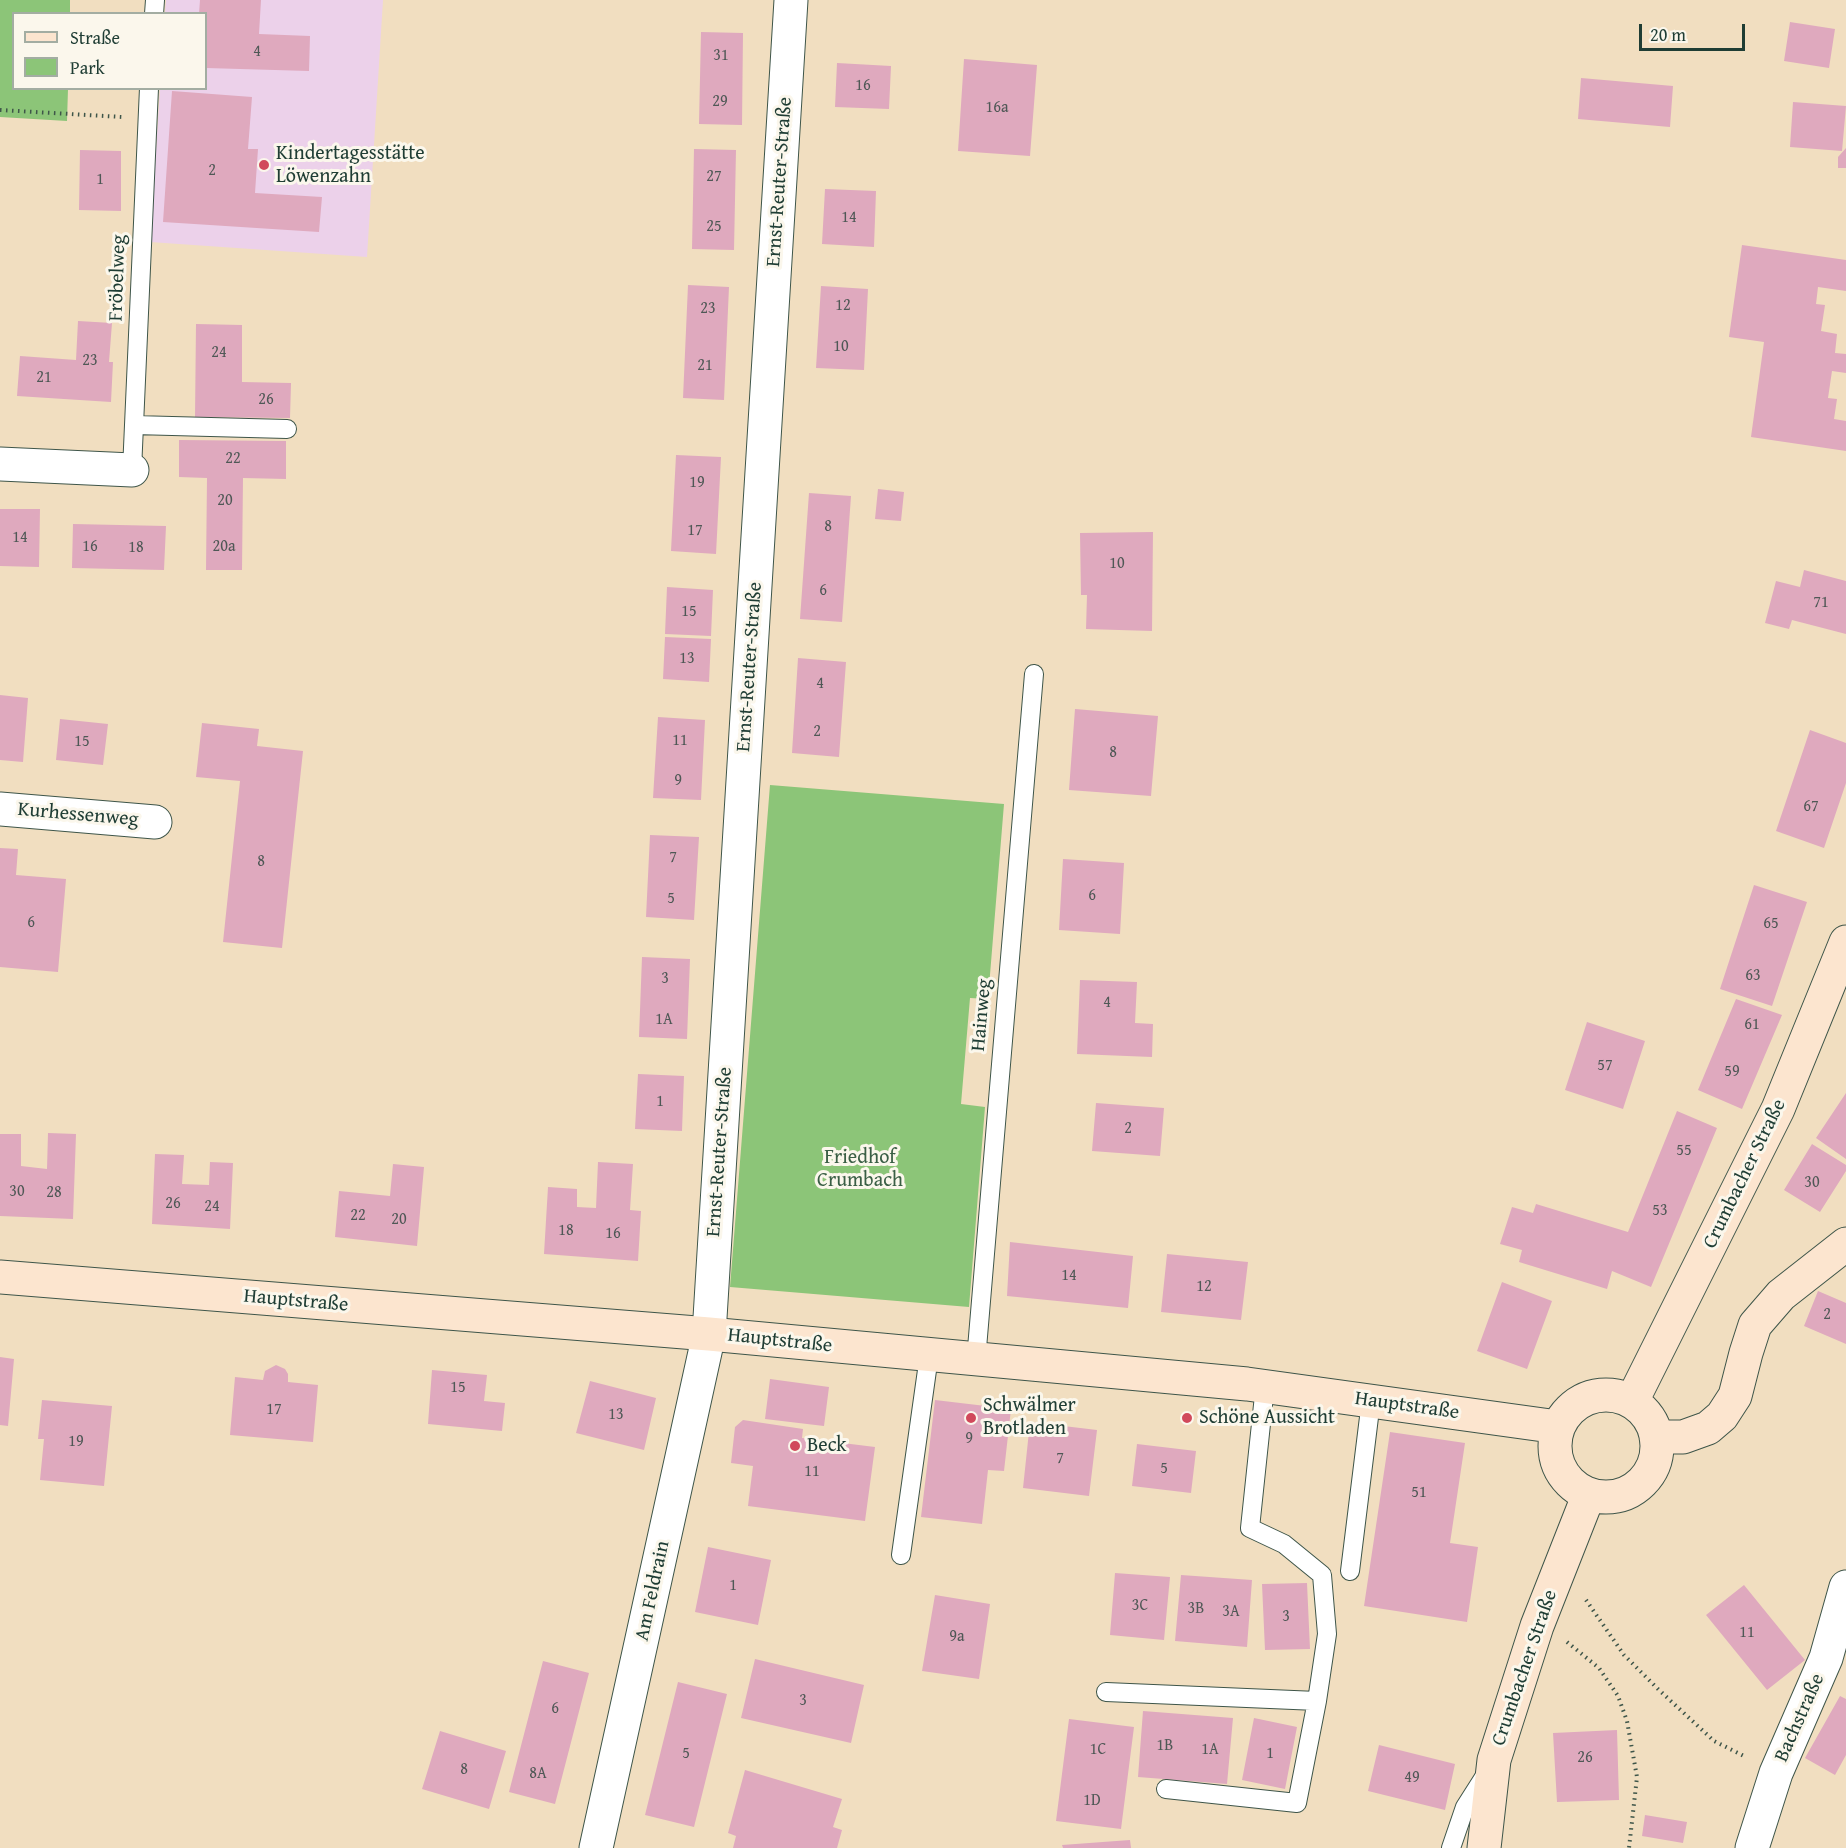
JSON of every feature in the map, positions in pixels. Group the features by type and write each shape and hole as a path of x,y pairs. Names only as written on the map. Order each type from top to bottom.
{"main road":[{"name":"Crumbacher Straße","path":"1632,1401 1778,1109 1846,942"},
{"path":"1656,1437 1683,1437 1708,1428 1722,1416 1735,1396 1755,1325 1781,1295 1846,1244"},
{"name":"Hauptstraße","path":"0,1277 709,1334 1266,1386 1558,1427"},
{"path":"1613,1394 1632,1401 1648,1416 1656,1437 1656,1457 1642,1482 1626,1493 1608,1497 1589,1494 1569,1482 1562,1472 1555,1450 1558,1427 1568,1410 1593,1396 1613,1394"},
{"name":"Crumbacher Straße","path":"1484,1848 1494,1760 1537,1626 1589,1494"}],"street":[{"name":"Ernst-Reuter-Straße","path":"709,1334 791,0"},
{"path":"0,464 132,470"},
{"name":"Kurhessenweg","path":"0,808 155,822"},
{"name":"Am Feldrain","path":"596,1848 709,1334"},
{"name":"Bachstraße","path":"1752,1848 1776,1773 1836,1662 1846,1587"}],"lane":[{"name":"Fröbelweg","path":"132,470 149,90"},
{"path":"134,425 287,429"},
{"name":"Hainweg","path":"976,1360 1034,674"},
{"path":"901,1556 928,1356"},
{"path":"1166,1789 1297,1803 1317,1701 1327,1634 1322,1575 1284,1544 1250,1528 1266,1386"},
{"path":"1350,1571 1371,1401"},
{"path":"1106,1692 1317,1701"},
{"path":"1451,1848 1465,1807 1494,1760"}],"path":[{"path":"0,110 147,120"},
{"path":"1562,1561 1591,1610 1624,1655 1659,1690 1714,1741 1776,1773"},
{"path":"1537,1626 1573,1646 1599,1668 1618,1696 1628,1721 1637,1777 1629,1848"}],"shaded area":[{"name":"Kindertagesstätte Löwenzahn","path":"166,0 383,0 367,257 150,242 160,90 207,90 207,12 165,12"}],"green space":[{"path":"0,0 70,0 70,12 12,12 12,90 68,90 67,121 0,117"},
{"name":"Friedhof Crumbach","path":"770,785 1004,804 988,999 970,998 961,1104 985,1107 969,1307 730,1287"}],"building":[{"path":"200,0 261,0 259,34 310,36 309,71 207,68 207,12 199,12"},
{"path":"1790,22 1835,29 1829,68 1784,61"},
{"path":"701,32 743,33 742,125 699,124"},
{"path":"964,59 1037,65 1030,156 958,151"},
{"path":"837,63 891,66 889,109 835,107"},
{"path":"1581,78 1673,86 1670,127 1578,119"},
{"path":"172,91 252,97 248,149 258,149 255,193 322,197 319,232 163,222"},
{"path":"1793,102 1846,106 1842,151 1790,147"},
{"path":"1846,148 1846,168 1838,168 1838,157"},
{"path":"694,149 736,150 734,250 692,249"},
{"path":"80,150 121,151 121,211 79,210"},
{"path":"825,189 876,191 874,247 822,244"},
{"path":"1742,245 1846,260 1846,291 1818,287 1816,304 1825,305 1821,331 1837,334 1835,353 1846,354 1846,373 1832,371 1828,398 1837,399 1834,419 1846,421 1846,451 1751,437 1764,342 1729,337"},
{"path":"688,285 729,287 724,400 683,398"},
{"path":"821,286 868,289 864,370 816,368"},
{"path":"78,321 112,323 109,362 113,362 111,402 17,396 20,356 76,360"},
{"path":"196,324 242,325 242,382 291,383 290,418 195,417"},
{"path":"179,440 286,441 286,479 243,478 242,570 206,570 207,478 179,477"},
{"path":"676,455 721,457 716,554 671,551"},
{"path":"878,489 904,492 901,521 875,519"},
{"path":"809,493 851,496 842,622 800,619"},
{"path":"0,509 40,509 39,567 0,566"},
{"path":"73,524 166,526 164,570 72,568"},
{"path":"1153,532 1152,631 1086,629 1087,595 1081,595 1080,533"},
{"path":"1804,570 1846,581 1846,634 1792,620 1789,629 1765,623 1776,581 1800,587"},
{"path":"667,587 713,590 711,636 665,634"},
{"path":"665,637 711,639 709,682 663,679"},
{"path":"798,658 846,662 839,757 792,753"},
{"path":"0,695 28,698 23,762 0,760"},
{"path":"1075,709 1158,716 1151,796 1069,790"},
{"path":"658,717 705,720 701,800 653,798"},
{"path":"60,719 108,724 103,765 56,760"},
{"path":"202,723 259,729 257,746 303,751 282,948 223,942 240,781 196,777"},
{"path":"1810,730 1846,743 1846,783 1824,848 1776,831"},
{"path":"650,835 699,837 694,920 646,917"},
{"path":"0,848 18,849 16,875 66,879 58,972 0,967"},
{"path":"1063,859 1124,863 1120,934 1059,930"},
{"path":"1754,885 1807,902 1772,1006 1720,989"},
{"path":"642,957 690,959 687,1039 639,1037"},
{"path":"1080,980 1137,982 1135,1023 1153,1024 1152,1057 1077,1054"},
{"path":"1736,999 1782,1015 1742,1109 1698,1090"},
{"path":"1587,1022 1645,1041 1623,1109 1565,1090"},
{"path":"638,1074 684,1076 682,1131 635,1129"},
{"path":"1846,1093 1846,1159 1816,1138"},
{"path":"1096,1103 1164,1108 1160,1156 1092,1151"},
{"path":"1677,1111 1717,1128 1651,1287 1612,1271 1607,1289 1519,1262 1522,1250 1500,1244 1512,1207 1533,1213 1536,1204 1628,1232"},
{"path":"48,1133 76,1134 73,1219 0,1216 0,1134 21,1134 21,1166 47,1169"},
{"path":"1812,1144 1846,1165 1846,1171 1820,1212 1784,1190"},
{"path":"155,1154 184,1155 182,1184 209,1185 210,1162 233,1163 230,1229 152,1224"},
{"path":"598,1162 633,1164 630,1210 641,1211 638,1261 544,1254 548,1187 577,1189 577,1207 596,1208"},
{"path":"393,1164 424,1167 417,1246 335,1237 339,1191 390,1196"},
{"path":"1010,1242 1133,1256 1128,1308 1007,1296"},
{"path":"1167,1254 1248,1262 1241,1320 1161,1312"},
{"path":"1502,1282 1552,1301 1527,1369 1477,1351"},
{"path":"1818,1291 1846,1303 1846,1344 1804,1326"},
{"path":"0,1357 14,1359 8,1426 0,1425"},
{"path":"276,1365 285,1369 288,1382 318,1385 313,1442 230,1435 235,1377 263,1380 265,1371"},
{"path":"432,1370 487,1375 484,1401 505,1403 502,1431 428,1424"},
{"path":"770,1379 829,1387 824,1426 765,1419"},
{"path":"590,1381 656,1398 644,1450 576,1433"},
{"path":"42,1400 112,1406 104,1486 40,1480 44,1439 38,1439"},
{"path":"935,1400 1011,1409 1004,1471 988,1470 982,1524 921,1517"},
{"path":"743,1420 803,1429 802,1438 875,1447 865,1521 748,1506 753,1466 731,1463 735,1427"},
{"path":"1030,1422 1097,1430 1089,1496 1023,1488"},
{"path":"1390,1432 1465,1443 1450,1543 1478,1547 1467,1622 1364,1606"},
{"path":"1137,1444 1196,1451 1191,1493 1132,1486"},
{"path":"708,1547 771,1560 758,1625 695,1612"},
{"path":"1115,1573 1170,1577 1164,1640 1110,1635"},
{"path":"1181,1575 1252,1580 1247,1647 1175,1641"},
{"path":"1307,1583 1310,1649 1265,1650 1262,1584"},
{"path":"1744,1585 1805,1660 1767,1690 1706,1615"},
{"path":"935,1595 990,1604 979,1679 922,1671"},
{"path":"755,1659 864,1685 851,1743 741,1718"},
{"path":"543,1661 589,1673 555,1804 509,1792"},
{"path":"678,1682 727,1694 694,1827 645,1815"},
{"path":"1840,1696 1846,1699 1846,1755 1835,1775 1805,1758"},
{"path":"1143,1711 1233,1718 1227,1784 1138,1777"},
{"path":"1254,1718 1297,1727 1285,1789 1242,1780"},
{"path":"1069,1719 1134,1727 1121,1829 1056,1821"},
{"path":"1617,1730 1619,1800 1557,1802 1553,1733"},
{"path":"440,1731 506,1751 489,1809 422,1789"},
{"path":"1379,1745 1455,1764 1445,1810 1368,1791"},
{"path":"745,1770 842,1799 833,1827 842,1830 837,1848 733,1848 736,1836 728,1833"},
{"path":"1645,1815 1687,1822 1683,1843 1642,1836"},
{"path":"1130,1840 1131,1848 1063,1848 1062,1845"}],"place":[{"name":"Kindertagesstätte Löwenzahn","path":"264,165"},
{"name":"Schwälmer Brotladen","path":"971,1418"},
{"name":"Schöne Aussicht","path":"1187,1418"},
{"name":"Beck","path":"795,1446"}]}
